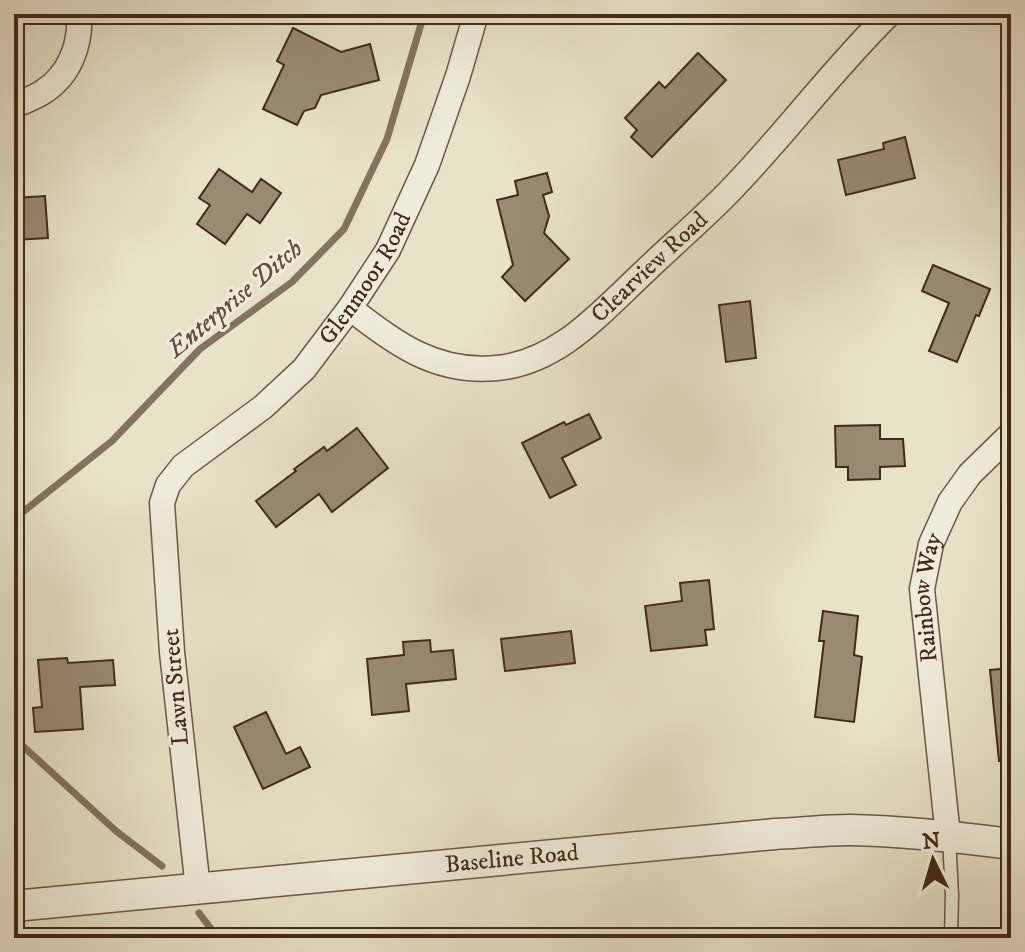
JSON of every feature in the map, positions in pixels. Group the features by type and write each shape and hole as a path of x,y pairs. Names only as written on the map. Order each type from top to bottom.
{"street":[{"path":"14,106 42,93 57,81 73,58 80,30 79,14"},
{"name":"Glenmoor Road","path":"168,485 183,466 263,407 304,369 350,308 388,250 427,165 476,14"},
{"name":"Clearview Road","path":"350,308 389,339 423,356 459,368 499,368 538,358 572,339 726,195 889,14"},
{"name":"Rainbow Way","path":"948,836 922,589 931,544 950,502 970,474 1011,434"},
{"name":"Lawn Street","path":"168,485 162,503 172,652 198,889"},
{"name":"Baseline Road","path":"14,906 775,834 847,830 948,836 1011,844"}],"lane":[{"path":"948,836 951,938"}],"building":[{"path":"293,28 341,52 370,44 379,80 321,95 315,108 304,111 297,125 263,109 284,65 277,61"},
{"path":"698,53 726,80 652,157 631,137 637,130 625,118 659,82 665,88"},
{"path":"905,137 915,178 846,195 838,160 884,149 883,143"},
{"path":"219,169 252,192 261,179 281,193 260,223 247,214 225,244 197,224 210,205 199,198"},
{"path":"547,173 552,192 543,195 549,216 544,233 569,259 525,301 502,277 513,265 497,200 518,195 515,181"},
{"path":"45,196 48,238 14,240 14,198"},
{"path":"933,265 990,289 957,362 929,351 949,303 922,291"},
{"path":"750,301 756,358 726,362 719,305"},
{"path":"589,414 601,438 562,458 576,485 550,498 522,443 564,422 566,425"},
{"path":"880,425 880,439 903,439 905,466 880,467 880,479 848,480 848,467 836,467 835,426"},
{"path":"357,428 388,468 332,512 319,494 276,527 256,501 324,447 327,451"},
{"path":"709,580 714,629 705,630 707,645 651,651 645,606 682,601 680,583"},
{"path":"823,611 858,616 854,655 862,657 854,722 815,717 824,641 819,641"},
{"path":"571,631 575,663 505,671 501,639"},
{"path":"430,640 431,652 453,650 456,679 406,684 409,711 372,715 367,659 404,655 403,642"},
{"path":"67,658 68,663 113,660 115,685 80,687 83,729 35,732 33,708 42,707 38,660"},
{"path":"1011,668 1011,760 999,761 990,670"},
{"path":"266,712 286,754 300,747 310,767 263,789 234,727"}],"waterway":[{"name":"Enterprise Ditch","path":"14,519 112,441 200,349 292,282 344,229 387,139 424,14"},
{"name":"Enterprise Ditch","path":"14,738 116,831 162,866"},
{"name":"Enterprise Ditch","path":"199,913 218,938"}]}
